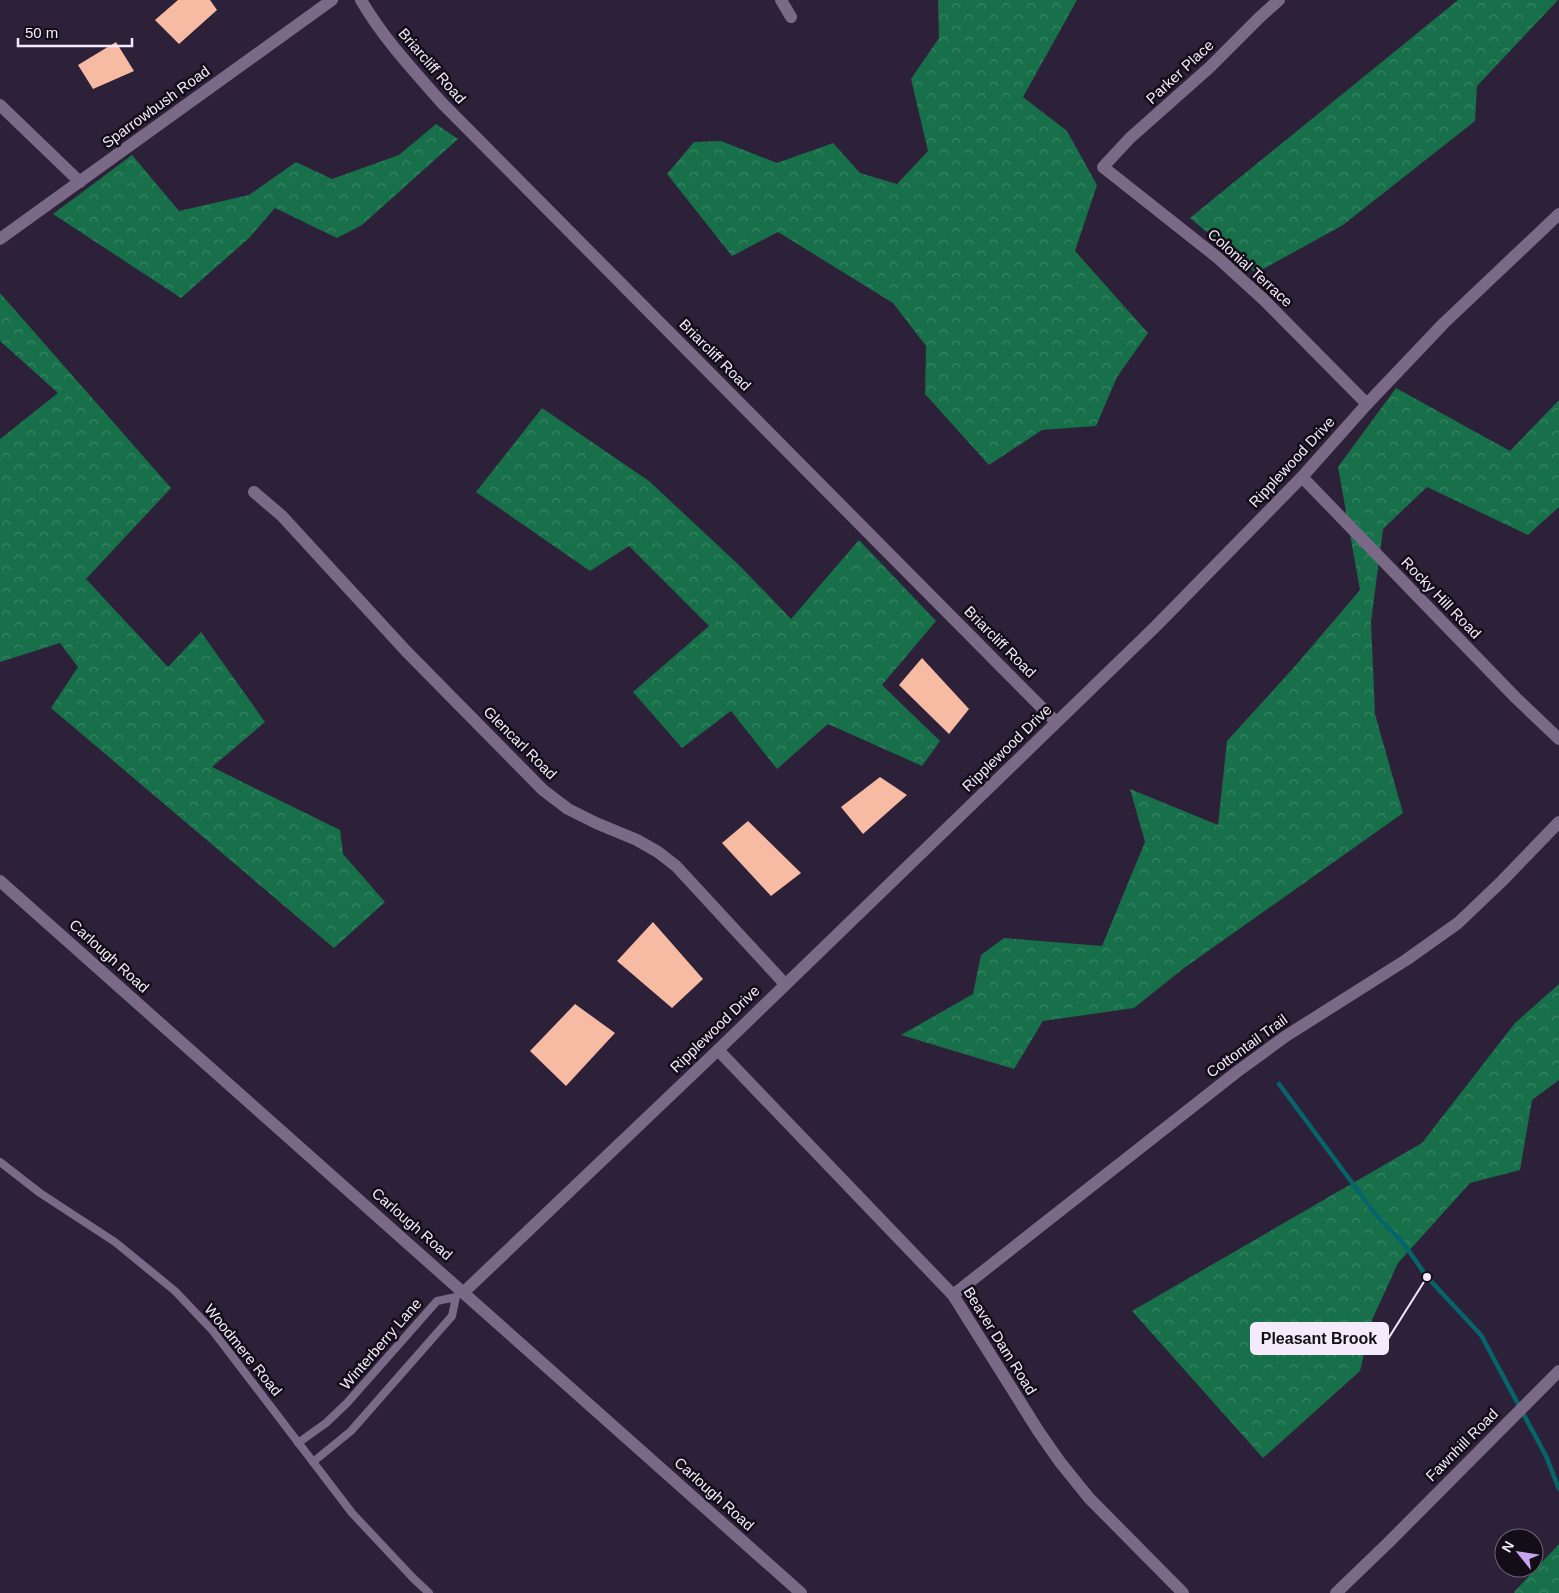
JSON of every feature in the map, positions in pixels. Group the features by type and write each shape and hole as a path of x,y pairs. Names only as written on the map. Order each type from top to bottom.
{"street":[{"name":"Sparrowbush Road","path":"0,239 332,0"},
{"name":"Briarcliff Road","path":"362,0 380,30 442,103 1056,722"},
{"path":"781,0 791,17"},
{"name":"Parker Place","path":"1103,167 1130,138 1210,68 1260,17 1280,0"},
{"path":"0,105 80,182"},
{"name":"Colonial Terrace","path":"1103,167 1218,258 1263,299 1367,404"},
{"name":"Ripplewood Drive","path":"460,1294 718,1050 1156,626 1302,477 1367,404 1444,323 1559,214"},
{"name":"Rocky Hill Road","path":"1302,477 1516,698 1559,739"},
{"name":"Glencarl Road","path":"254,492 282,516 406,651 543,790 568,809 637,840 658,852 676,866 786,984"},
{"name":"Cottontail Trail","path":"953,1295 1262,1053 1406,960 1458,923 1559,822"},
{"name":"Carlough Road","path":"0,881 460,1294 801,1593"},
{"name":"Beaver Dam Road","path":"718,1050 953,1295 1028,1415 1060,1462 1089,1498 1183,1593"},
{"name":"Fawnhill Road","path":"1336,1593 1559,1371"}],"lane":[{"name":"Woodmere Road","path":"0,1162 40,1193 115,1242 175,1291 214,1331 352,1513 429,1593"},
{"name":"Winterberry Lane","path":"298,1443 326,1423 347,1404 437,1301 460,1294"},
{"path":"313,1462 351,1431 452,1316 460,1294"}],"green space":[{"path":"938,0 1077,0 1023,97 1067,131 1097,185 1075,251 1148,333 1117,377 1096,426 1042,430 989,465 925,394 926,346 893,303 778,232 732,256 667,174 694,142 721,141 777,163 833,143 860,173 897,184 928,151 911,79 939,38"},
{"path":"1458,0 1558,0 1477,86 1475,121 1343,225 1256,273 1190,218"},
{"path":"436,124 458,139 362,225 337,238 275,208 249,238 181,298 53,214 132,155 179,211 249,195 296,162 332,179 399,155"},
{"path":"0,293 171,488 86,579 168,667 201,632 265,722 212,767 340,830 343,854 385,902 334,948 51,708 78,667 60,643 0,662 0,439 58,393 0,341"},
{"path":"1396,388 1510,451 1559,400 1559,507 1528,535 1427,487 1383,529 1371,622 1375,714 1403,813 1184,968 1134,1008 1043,1021 1014,1069 901,1035 973,994 981,955 1004,938 1102,946 1145,842 1130,789 1218,825 1227,741 1296,665 1360,590 1338,467"},
{"path":"542,408 649,481 741,567 791,619 859,540 936,621 882,685 940,741 922,766 828,724 777,769 731,711 682,748 633,692 709,626 629,546 590,571 476,492"},
{"path":"1559,984 1559,1080 1532,1100 1520,1170 1470,1183 1398,1263 1372,1320 1360,1371 1263,1458 1132,1311 1422,1143 1515,1023"},
{"path":"1559,1544 1559,1593 1515,1593 1527,1578 1544,1578 1544,1560"}],"building":[{"path":"178,0 210,0 217,10 179,44 155,20"},
{"path":"116,42 134,71 93,89 78,65"},
{"path":"922,658 969,709 949,734 899,685"},
{"path":"880,777 907,795 863,834 841,807"},
{"path":"748,821 801,873 771,896 722,843"},
{"path":"653,922 703,979 672,1008 617,961"},
{"path":"575,1004 615,1033 566,1086 530,1051"}],"waterway":[{"path":"1279,1084 1376,1215 1404,1244 1427,1277 1481,1335 1546,1456 1559,1489"}],"place":[{"name":"Pleasant Brook","path":"1427,1277"}]}
